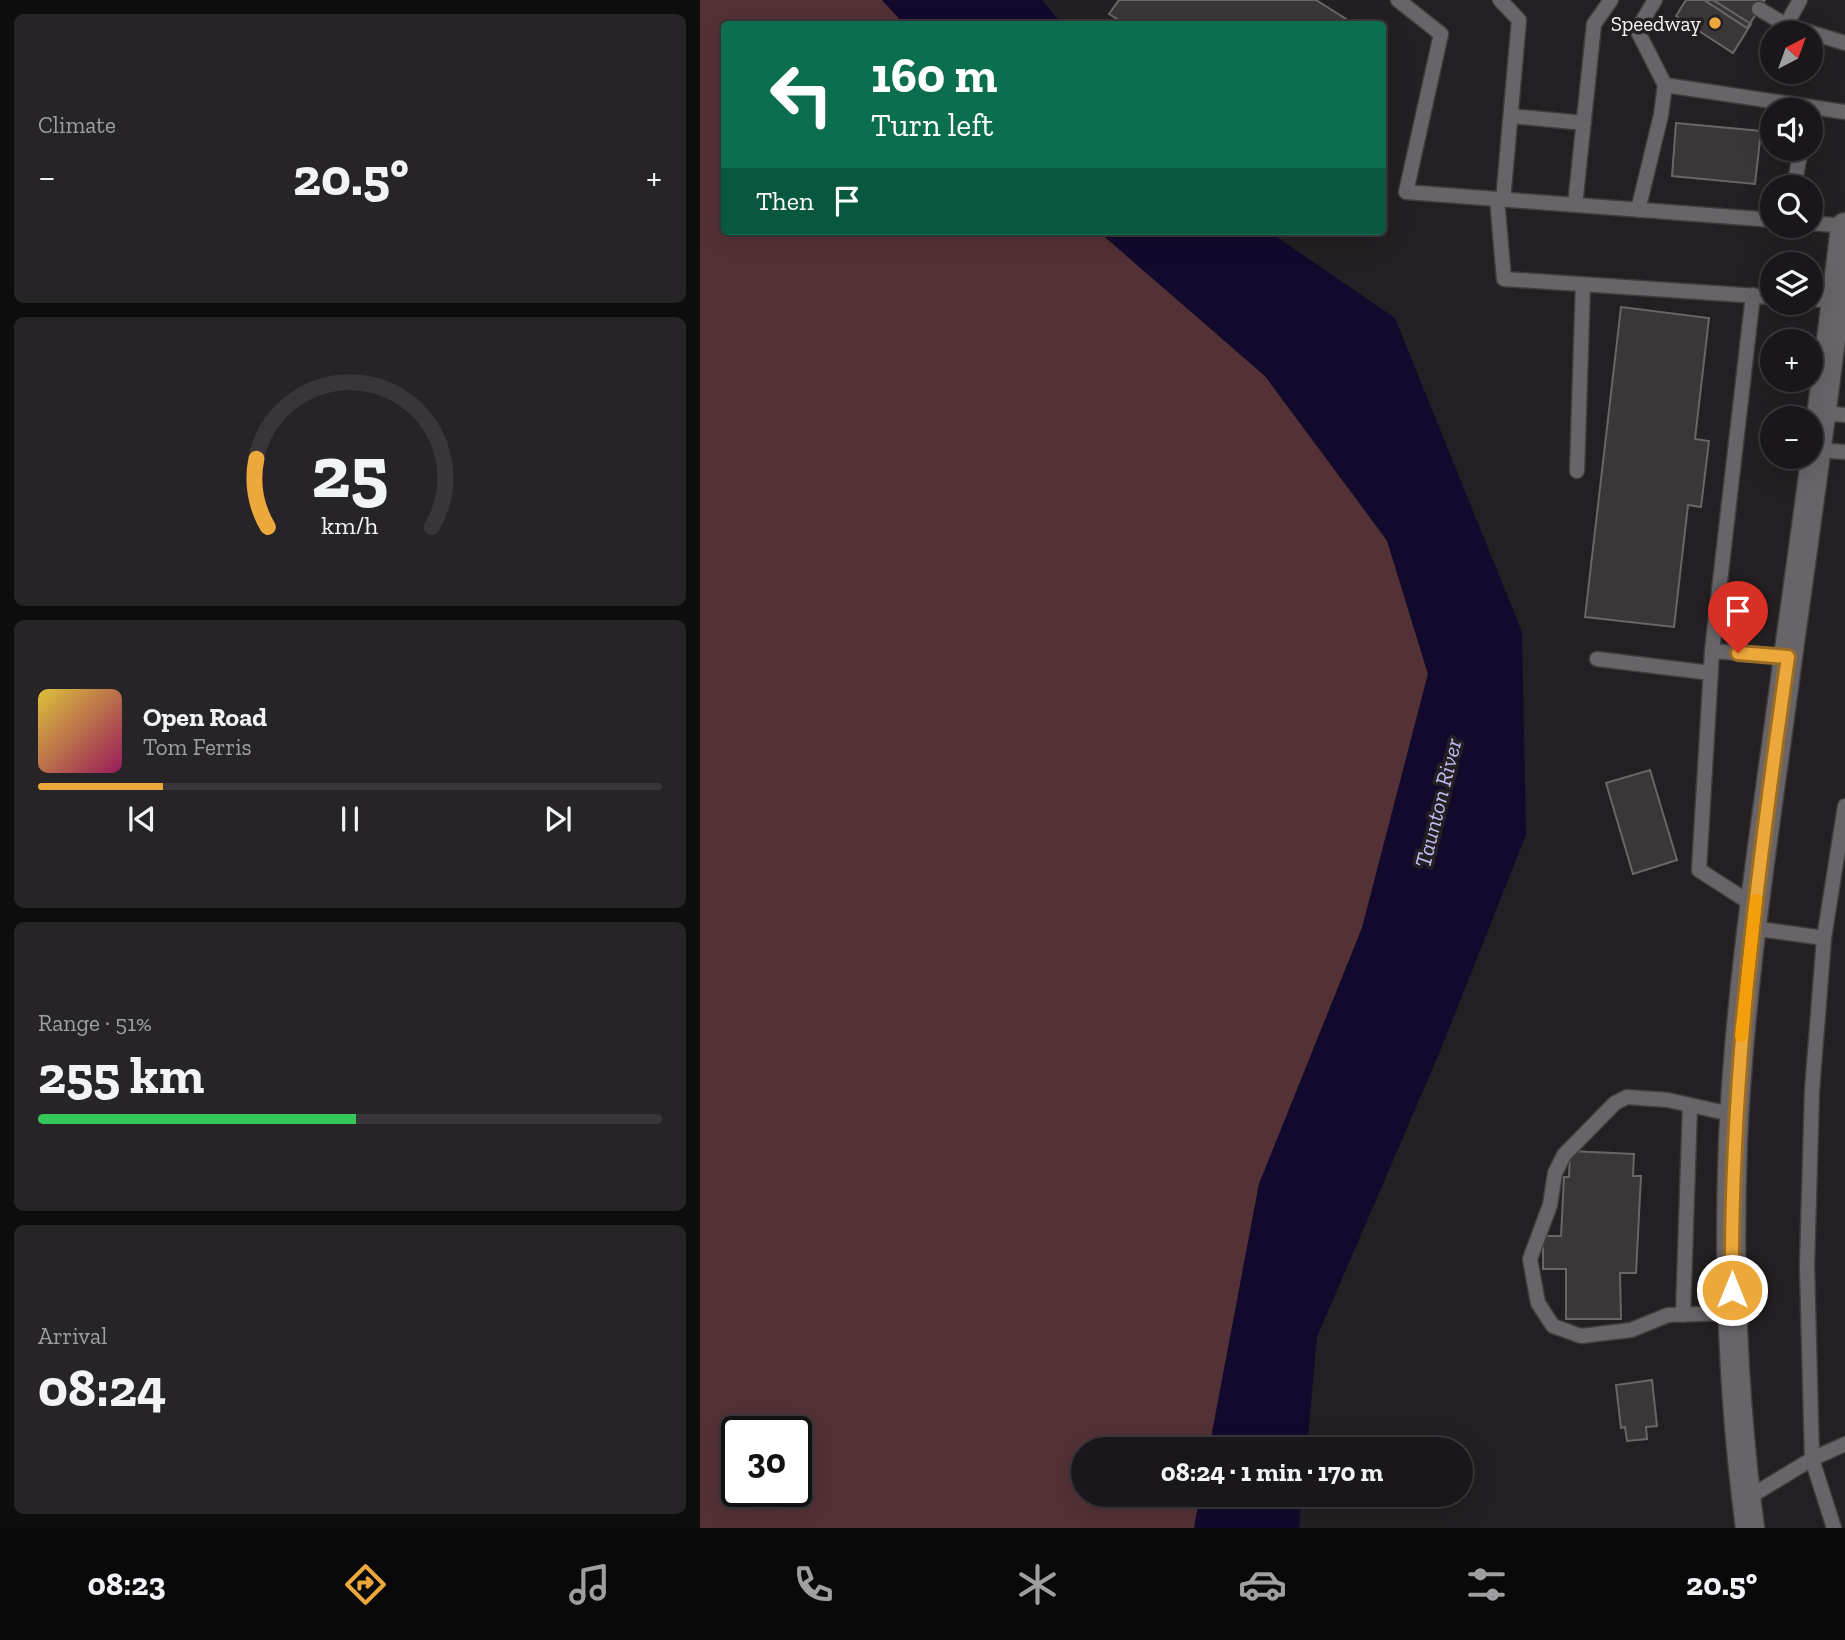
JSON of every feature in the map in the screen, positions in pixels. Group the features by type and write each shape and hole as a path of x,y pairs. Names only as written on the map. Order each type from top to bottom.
{"street":[{"path":"1750,1528 1735,1393 1732,1313 1735,1115 1754,917 1788,657 1831,451 1834,414 1824,300 1845,226"}],"lane":[{"path":"1398,0 1441,34 1406,192 1760,219"},
{"path":"1500,0 1519,20 1500,199 1504,279 1760,296"},
{"path":"1575,205 1594,24 1611,0"},
{"path":"1638,210 1661,115 1665,85 1637,30 1655,0"},
{"path":"1788,21 1800,0"},
{"path":"1759,9 1779,21"},
{"path":"1824,37 1845,43"},
{"path":"1665,85 1760,100"},
{"path":"1823,110 1845,112"},
{"path":"1510,116 1584,123"},
{"path":"1823,224 1845,226"},
{"path":"1577,471 1583,284"},
{"path":"1753,295 1712,650 1699,870 1754,917 1824,938"},
{"path":"1712,650 1788,657"},
{"path":"1597,659 1711,673"},
{"path":"1834,1528 1812,1458 1807,1257 1812,1091 1824,938 1845,806"},
{"path":"1732,1313 1668,1315 1631,1330 1581,1336 1553,1326 1538,1303 1530,1259 1550,1205 1555,1173 1564,1155 1615,1103 1628,1097 1690,1105 1735,1115"},
{"path":"1683,1315 1690,1105"},
{"path":"1746,1499 1812,1458 1845,1444"}],"shaded area":[{"path":"700,0 882,0 901,21 721,21 721,235 1103,235 1265,376 1387,541 1428,674 1362,928 1259,1184 1211,1437 1071,1437 1071,1507 1198,1507 1194,1528 700,1528"}],"water":[{"path":"882,0 1042,0 1060,21 901,21"},
{"name":"Taunton River","path":"1103,235 1274,235 1395,318 1522,632 1526,835 1441,1049 1317,1337 1308,1437 1211,1437 1259,1184 1362,928 1428,674 1387,540 1265,376"},
{"path":"1198,1507 1301,1507 1299,1528 1194,1528"}],"building":[{"path":"1119,0 1316,0 1349,21 1120,21 1109,14"},
{"path":"1686,0 1713,0 1751,24 1733,53 1676,16"},
{"path":"1704,0 1765,0 1747,28"},
{"path":"1676,123 1760,131 1755,184 1672,176"},
{"path":"1621,307 1709,318 1695,439 1709,441 1701,507 1688,505 1674,627 1585,617"},
{"path":"1650,770 1677,860 1633,874 1606,783"},
{"path":"1570,1151 1634,1154 1633,1176 1641,1176 1636,1273 1620,1273 1621,1319 1566,1319 1566,1269 1543,1269 1543,1236 1561,1236 1564,1177 1569,1177"},
{"path":"1652,1380 1657,1426 1646,1427 1647,1439 1627,1441 1625,1427 1621,1428 1616,1385"}],"slow traffic":[{"path":"1741,1036 1756,900"}],"place":[{"name":"Speedway","path":"1715,23"}],"route":[{"path":"1732,1290 1733,1142 1740,1046 1755,906 1788,657 1738,653"}]}
